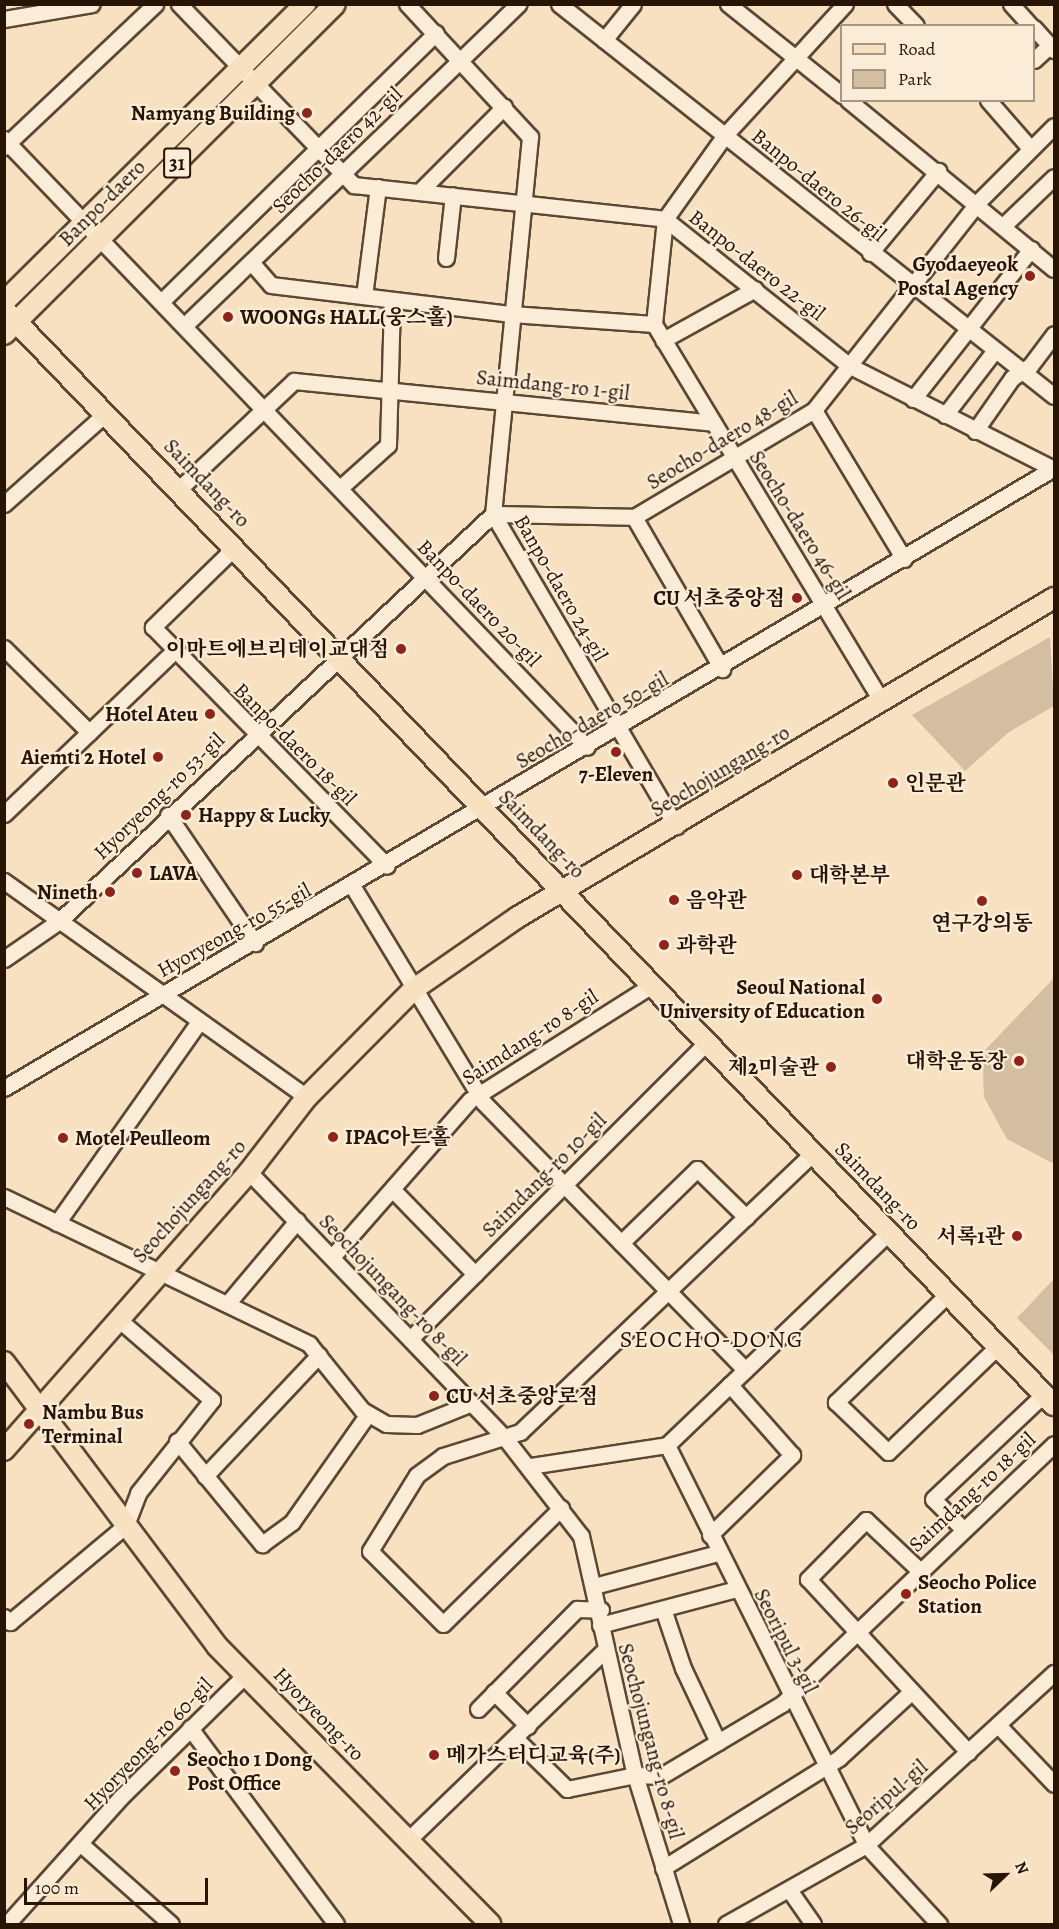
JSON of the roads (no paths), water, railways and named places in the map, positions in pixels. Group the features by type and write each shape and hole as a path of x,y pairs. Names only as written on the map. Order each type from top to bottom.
{"main road":[{"name":"Banpo-daero","path":"4,302 305,4"},
{"name":"Banpo-daero","path":"9,322 102,239 335,4"},
{"name":"Saimdang-ro","path":"9,322 106,412 1049,1400"},
{"name":"Seochojungang-ro","path":"4,1450 157,1272 249,1172 307,1097 414,989 474,945 1054,598"},
{"name":"Hyoryeong-ro","path":"4,1362 175,1593 246,1674 489,1924"}],"street":[{"path":"4,19 28,9 92,4"},
{"path":"5,143 155,4"},
{"name":"Banpo-daero 22-gil","path":"179,4 254,85 354,184 665,219 850,366 1054,469"},
{"name":"Banpo-daero 24-gil","path":"407,4 463,58 530,137 500,401 492,514 676,826"},
{"name":"Seocho-daero 42-gil","path":"185,325 518,4"},
{"name":"Banpo-daero 26-gil","path":"559,4 870,253 1054,396"},
{"path":"604,40 633,4"},
{"path":"728,4 840,93"},
{"path":"251,262 270,285 511,314 654,324 665,219 725,135 793,57 845,4"},
{"path":"896,4 914,24"},
{"path":"1011,4 1029,24"},
{"path":"1035,30 1052,47 1035,59"},
{"path":"162,301 436,33"},
{"path":"851,102 978,202 1031,249 1053,265"},
{"path":"990,102 1029,147"},
{"path":"420,191 504,107"},
{"name":"Seocho-daero 48-gil","path":"492,514 634,517 814,410 978,202 1029,147 1054,126"},
{"name":"Banpo-daero 20-gil","path":"5,143 162,301 587,747"},
{"path":"870,253 938,171"},
{"path":"1005,225 1054,177"},
{"path":"364,296 378,187"},
{"path":"446,258 453,195"},
{"path":"913,399 966,327 1031,249"},
{"path":"663,340 755,289"},
{"path":"340,488 388,445 392,300"},
{"name":"Seocho-daero 46-gil","path":"654,324 882,702"},
{"path":"975,431 1021,370 1054,334"},
{"path":"945,415 995,350"},
{"name":"Saimdang-ro 1-gil","path":"179,489 263,407 294,381 713,423"},
{"path":"814,410 904,559"},
{"path":"4,504 106,412"},
{"name":"Seocho-daero 50-gil","path":"484,809 1054,469"},
{"path":"337,655 492,514"},
{"path":"634,517 722,669"},
{"name":"Banpo-daero 18-gil","path":"235,547 153,627 254,735 387,866"},
{"path":"4,814 175,650"},
{"path":"6,651 88,732"},
{"name":"Hyoryeong-ro 53-gil","path":"4,959 59,921 337,655"},
{"name":"Hyoryeong-ro 55-gil","path":"4,1088 163,993 353,887 484,809"},
{"path":"168,815 255,943"},
{"path":"4,881 307,1097"},
{"path":"353,887 477,1095 745,1371"},
{"name":"Saimdang-ro 8-gil","path":"333,1257 477,1095 652,985"},
{"path":"57,1223 199,1022"},
{"name":"Saimdang-ro 10-gil","path":"411,1338 707,1042"},
{"path":"561,1508 443,1624 370,1551 417,1475 443,1456 520,1432 813,1153"},
{"path":"621,1243 697,1169 746,1217"},
{"name":"Seochojungang-ro 8-gil","path":"249,1172 505,1438 530,1466 581,1536 601,1617 603,1652 635,1775 681,1924"},
{"path":"392,1189 475,1274"},
{"path":"4,1197 309,1344 368,1414 386,1424 417,1425 472,1403"},
{"path":"227,1304 297,1221"},
{"path":"530,1466 667,1445 889,1232"},
{"path":"948,1294 836,1402 888,1452 998,1346"},
{"path":"4,1617 10,1622 126,1525 138,1493 177,1441 212,1400 117,1318"},
{"path":"205,1476 319,1355"},
{"path":"710,1535 792,1455 730,1385"},
{"name":"Saimdang-ro","path":"963,1529 933,1499 1049,1400"},
{"path":"177,1441 262,1544 292,1522 368,1414"},
{"name":"Saimdang-ro 18-gil","path":"515,1738 567,1789 635,1775 661,1776 789,1695 1054,1444"},
{"name":"Seoripul 3-gil","path":"667,1445 718,1553 866,1845 939,1924"},
{"name":"Saimdang-ro 18-gil","path":"919,1570 866,1520 808,1579 968,1752"},
{"path":"594,1586 718,1553"},
{"name":"Seochojungang-ro 8-gil","path":"601,1617 663,1609 736,1589"},
{"path":"478,1709 576,1609 601,1617"},
{"path":"663,1609 683,1668 718,1742"},
{"path":"408,1840 603,1652"},
{"name":"Seoripul-gil","path":"726,1924 790,1891 866,1845 1054,1673"},
{"name":"Hyoryeong-ro 60-gil","path":"7,1924 82,1845 121,1797 246,1674"},
{"path":"494,1692 528,1726"},
{"path":"826,1766 911,1692"},
{"path":"998,1725 1054,1784"},
{"path":"190,1728 336,1924"},
{"name":"Seochojungang-ro 8-gil","path":"663,1868 826,1766"},
{"path":"82,1845 171,1924"},
{"path":"790,1891 813,1924"}],"place":[{"name":"Namyang Building","path":"307,113"},
{"name":"Gyodaeyeok Postal Agency","path":"1030,276"},
{"name":"WOONGs HALL(웅스홀)","path":"228,317"},
{"name":"CU 서초중앙점","path":"797,598"},
{"name":"이마트에브리데이교대점","path":"401,649"},
{"name":"Hotel Ateu","path":"210,714"},
{"name":"7-Eleven","path":"616,752"},
{"name":"Aiemti 2 Hotel","path":"158,757"},
{"name":"인문관","path":"893,783"},
{"name":"Happy & Lucky","path":"186,815"},
{"name":"LAVA","path":"137,873"},
{"name":"대학본부","path":"797,875"},
{"name":"Nineth","path":"110,892"},
{"name":"음악관","path":"674,900"},
{"name":"연구강의동","path":"982,901"},
{"name":"과학관","path":"664,945"},
{"name":"Seoul National University of Education","path":"877,999"},
{"name":"대학운동장","path":"1019,1061"},
{"name":"제2미술관","path":"831,1067"},
{"name":"IPAC아트홀","path":"333,1137"},
{"name":"Motel Peulleom","path":"63,1138"},
{"name":"서록1관","path":"1017,1236"},
{"name":"CU 서초중앙로점","path":"434,1396"},
{"name":"Nambu Bus Terminal","path":"29,1424"},
{"name":"Seocho Police Station","path":"906,1594"},
{"name":"메가스터디교육(주)","path":"434,1755"},
{"name":"Seocho 1 Dong Post Office","path":"175,1771"}],"district":[{"name":"SEOCHO-DONG","path":"712,1340"}]}
